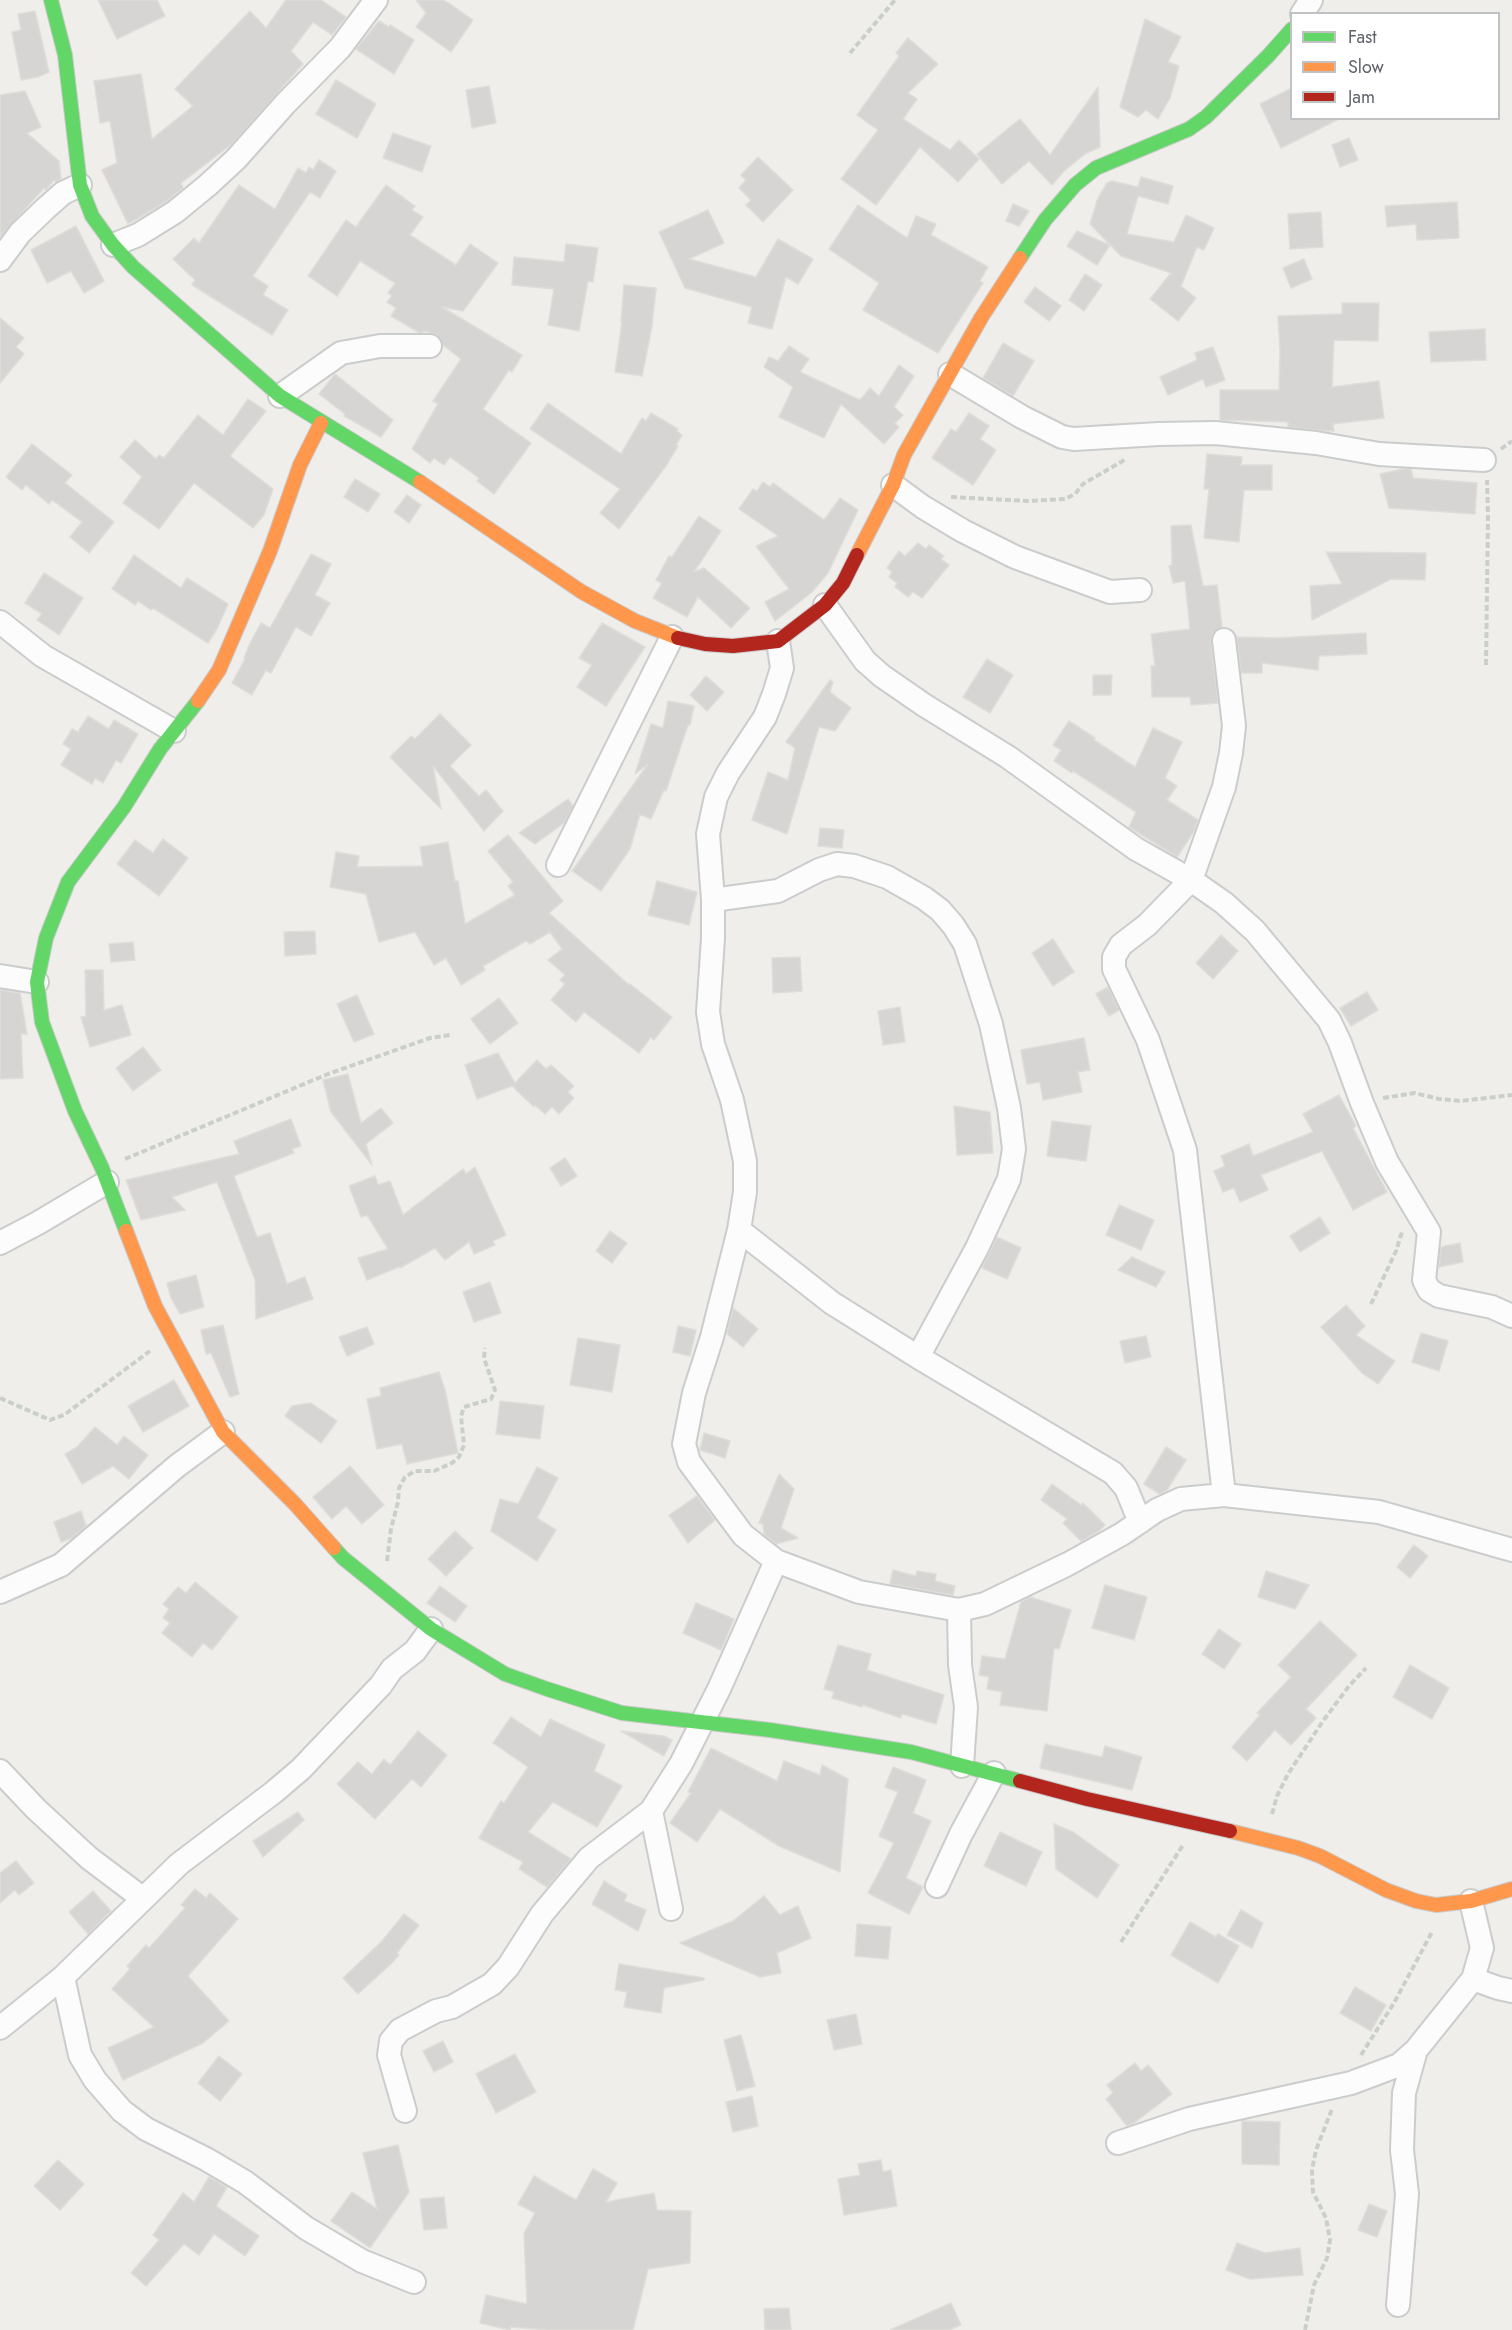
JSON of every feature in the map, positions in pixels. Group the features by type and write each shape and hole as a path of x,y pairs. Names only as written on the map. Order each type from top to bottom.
{"street":[{"path":"113,245 138,235 176,212 215,179 340,48 375,0"},
{"path":"53,1 65,55 80,185 92,216 113,245 134,267 280,396 405,472 582,592 634,621 672,637 705,644 733,646 778,641 825,605 843,583 874,518 893,485 904,455 1009,272 1045,220 1075,185 1096,168 1189,129 1206,117 1290,31"},
{"path":"0,260 20,233 46,208 63,193 80,185"},
{"path":"280,396 341,353 380,346 430,346"},
{"path":"950,374 1022,417 1062,437 1107,438 1159,434 1236,435 1316,443 1379,453 1484,460"},
{"path":"321,423 300,465 270,551 219,670 160,749 123,807 69,882 46,938 37,982 42,1022 75,1111 104,1175 155,1306 224,1432 295,1503 343,1558 431,1629 505,1674 547,1689 622,1713 771,1730 911,1752 1087,1799 1273,1842 1320,1856 1386,1890 1416,1901 1436,1905 1471,1901 1512,1888"},
{"path":"893,485 922,507 1015,557 1110,592 1140,591"},
{"path":"825,605 865,661 882,676 1008,757 1136,849 1191,880 1224,903 1256,931 1323,1013 1340,1043 1387,1162 1429,1232 1424,1280 1429,1290 1439,1296 1492,1307 1512,1316"},
{"path":"0,622 43,656 174,732"},
{"path":"558,865 672,637"},
{"path":"1224,640 1234,726 1224,787 1191,880 1147,925 1121,945 1113,957 1114,969 1148,1040 1185,1149 1224,1495"},
{"path":"778,641 782,668 765,717 728,773 716,797 708,834 713,900 708,1012 713,1044 732,1100 745,1161 745,1192 712,1337 694,1393 684,1444 689,1462 743,1535 776,1561 859,1592 959,1610 985,1604 1043,1576 1122,1534 1157,1510 1181,1499 1224,1495 1379,1512 1512,1550"},
{"path":"713,900 778,891 819,870 837,864 854,866 887,877 924,898 940,910 965,944 991,1024 1009,1108 1014,1149 1010,1179 977,1248 918,1357"},
{"path":"0,976 37,982"},
{"path":"0,1243 39,1223 104,1175"},
{"path":"738,1230 832,1303 1113,1473 1126,1488 1140,1522"},
{"path":"0,1592 61,1565 177,1466 224,1432"},
{"path":"405,2110 389,2055 391,2041 400,2030 436,2011 452,2007 492,1984 508,1967 542,1914 589,1858 651,1811 681,1764 702,1722 776,1561"},
{"path":"959,1610 960,1665 966,1707 962,1766"},
{"path":"0,2028 63,1977 179,1864 274,1792 301,1768 381,1685 392,1669 414,1651 431,1629"},
{"path":"0,1770 36,1809 88,1858 142,1898"},
{"path":"937,1886 961,1834 994,1773"},
{"path":"651,1811 671,1909"},
{"path":"1118,2143 1189,2119 1346,2084 1399,2064 1416,2050 1473,1979 1482,1948 1471,1901"},
{"path":"63,1977 80,2055 95,2080 122,2111 146,2129 206,2159 245,2182 306,2228 362,2261 414,2282"},
{"path":"1473,1979 1512,1991"},
{"path":"1398,2305 1407,2194 1402,2150 1404,2092 1416,2050"}],"path":[{"path":"850,53 895,0"},
{"path":"922,507 949,497 1028,501 1065,499 1075,494 1083,484 1124,461 1159,434"},
{"path":"1484,460 1488,485 1485,666"},
{"path":"104,1175 183,1136 328,1074 430,1038 450,1035"},
{"path":"1362,1103 1415,1093 1461,1101 1512,1095"},
{"path":"1371,1304 1396,1251 1403,1228"},
{"path":"0,1398 50,1420 64,1414 171,1336"},
{"path":"390,1594 387,1561 399,1488 405,1478 415,1471 434,1470 452,1463 459,1457 464,1445 460,1416 464,1407 491,1399 495,1390 484,1358 485,1348"},
{"path":"1273,1842 1271,1819 1276,1796 1288,1774 1330,1712 1366,1668"},
{"path":"1121,1942 1177,1855 1190,1822"},
{"path":"1305,2330 1314,2285 1327,2258 1330,2240 1326,2218 1313,2192 1312,2169 1316,2150 1331,2112 1346,2084 1427,1944 1436,1921 1436,1905"}],"building":[{"path":"98,0 157,0 165,16 117,39"},
{"path":"286,0 321,0 346,17 332,35 313,22 291,51 303,64 232,144 181,183 183,188 167,201 128,224 102,170 117,163 110,121 100,123 94,81 141,74 152,139 193,106 175,89 250,11 266,28"},
{"path":"416,0 444,0 473,20 451,52 416,27 426,13"},
{"path":"35,11 49,72 21,80 12,32 21,30 18,14"},
{"path":"1145,19 1181,37 1168,62 1179,66 1170,98 1158,119 1146,110 1138,117 1120,107"},
{"path":"379,21 414,40 394,74 356,49"},
{"path":"908,38 938,64 908,93 917,99 903,119 950,150 959,140 979,159 958,182 920,147 876,205 841,179 878,130 857,115 899,56 896,53"},
{"path":"336,80 376,104 357,138 316,114"},
{"path":"489,86 496,123 472,128 466,90"},
{"path":"1098,87 1100,147 1085,154 1064,171 1052,185 1029,161 1002,184 977,154 1020,119 1050,155"},
{"path":"1290,89 1290,120 1337,120 1281,148 1260,104"},
{"path":"25,91 41,127 27,133 59,161 61,179 56,182 54,180 46,190 44,188 0,237 0,95"},
{"path":"393,133 431,146 422,172 383,158"},
{"path":"1349,138 1358,160 1340,167 1332,145"},
{"path":"758,157 793,190 763,222 746,205 751,200 739,188 746,180 741,175"},
{"path":"319,160 336,171 320,198 310,192 253,276 268,286 263,295 288,310 272,335 192,285 195,280 173,259 194,238 199,243 239,185 275,209 298,168 306,173 309,167 313,170"},
{"path":"1141,177 1173,186 1168,204 1138,196 1127,234 1174,242 1186,215 1214,228 1204,250 1197,247 1181,286 1196,298 1178,321 1150,299 1171,273 1121,256 1090,224 1098,198 1107,183 1112,181 1138,187"},
{"path":"386,185 415,206 412,210 423,217 410,235 456,265 470,244 498,263 463,311 442,307 522,355 512,372 509,370 483,409 531,443 494,494 477,481 479,478 450,457 444,465 434,458 430,463 412,449 438,404 433,401 461,359 443,345 437,335 426,331 420,333 391,316 396,308 387,302 392,296 388,293 395,283 360,261 337,296 308,276 346,220 356,227"},
{"path":"1457,202 1459,238 1417,240 1416,224 1387,227 1385,206"},
{"path":"1013,204 1029,211 1019,226 1006,221"},
{"path":"858,205 907,238 916,216 936,224 931,235 988,267 980,281 983,283 938,353 863,310 879,283 829,249"},
{"path":"708,210 724,243 689,259 756,277 778,239 813,259 798,284 786,277 772,329 748,323 752,307 685,288 659,232"},
{"path":"1321,212 1323,247 1290,249 1288,214"},
{"path":"76,226 104,281 84,293 71,271 47,283 31,250"},
{"path":"1077,231 1110,245 1097,265 1067,246"},
{"path":"566,244 598,248 593,282 588,281 579,331 548,325 554,289 512,285 514,257 564,262"},
{"path":"1304,259 1312,279 1291,288 1283,268"},
{"path":"1085,274 1102,285 1084,311 1069,300"},
{"path":"624,285 656,288 652,326 642,376 615,372 622,322"},
{"path":"1035,287 1061,306 1049,321 1024,302"},
{"path":"1342,303 1379,303 1378,341 1334,340 1332,387 1379,381 1384,418 1333,424 1334,431 1288,427 1288,422 1220,420 1220,390 1279,390 1278,316 1342,314"},
{"path":"0,318 24,338 16,347 24,354 0,383"},
{"path":"1485,329 1486,360 1431,362 1429,332"},
{"path":"1003,343 1034,361 1013,396 983,378"},
{"path":"789,346 809,359 800,372 860,400 870,388 879,396 899,365 914,376 894,407 903,415 895,423 899,427 884,444 841,404 824,438 779,417 793,387 764,367 769,357 778,361"},
{"path":"1213,347 1225,380 1206,387 1203,379 1168,395 1160,377 1197,360 1195,353"},
{"path":"335,374 393,420 381,437 344,416 345,414 319,394"},
{"path":"248,399 266,411 230,456 273,489 264,515 253,528 194,483 159,529 123,503 142,477 120,457 135,440 156,459 159,455 164,458 198,415 223,435"},
{"path":"548,403 621,454 642,418 646,421 651,413 678,429 677,431 682,435 666,466 619,529 600,513 620,489 530,429"},
{"path":"969,413 989,426 980,439 996,450 973,485 932,458 951,429 956,432"},
{"path":"32,444 72,475 65,483 114,522 89,553 70,537 82,522 52,500 49,504 26,485 22,490 6,477"},
{"path":"1207,454 1242,457 1241,465 1272,465 1272,490 1244,490 1239,542 1204,538 1209,489 1204,489"},
{"path":"1411,469 1413,478 1477,483 1475,514 1389,508 1380,474"},
{"path":"355,479 380,494 368,512 344,497"},
{"path":"763,482 770,487 773,483 824,520 840,498 858,510 828,573 812,592 775,621 765,602 789,589 756,546 778,536 739,509 753,489 757,491"},
{"path":"407,495 421,505 409,523 394,512"},
{"path":"699,516 721,531 694,572 704,568 750,608 731,628 698,597 687,617 653,598 662,583 656,580 669,556 672,557"},
{"path":"1191,525 1203,586 1217,585 1222,627 1212,634 1211,642 1218,703 1191,705 1190,697 1152,697 1151,666 1155,666 1151,634 1190,629 1185,581 1173,583 1169,566 1172,565 1171,526"},
{"path":"918,543 926,549 929,545 944,556 941,559 949,565 922,598 913,592 908,597 895,587 897,583 889,577 892,572 887,568 899,551 905,556"},
{"path":"1326,552 1426,553 1425,580 1391,579 1312,620 1310,586 1342,584"},
{"path":"311,554 331,564 315,595 330,603 311,636 296,627 271,673 266,670 252,695 232,683 261,623 270,628"},
{"path":"134,555 181,588 187,578 228,604 208,643 153,608 151,610 138,601 135,605 112,589"},
{"path":"44,573 83,598 59,635 37,620 42,614 25,603"},
{"path":"602,623 645,647 606,706 577,687 592,665 579,658"},
{"path":"1366,633 1367,654 1319,656 1318,670 1262,663 1262,673 1241,673 1237,637 1278,638"},
{"path":"987,659 1013,675 990,713 963,697"},
{"path":"1093,675 1112,675 1111,695 1093,695"},
{"path":"706,676 724,692 707,711 690,695"},
{"path":"830,680 833,682 830,692 851,708 835,731 819,727 787,834 752,820 768,772 788,780 795,748 786,742"},
{"path":"668,701 694,706 690,725 688,725 666,791 664,790 651,819 640,814 630,849 601,891 572,871 648,764 635,774 651,724 663,728"},
{"path":"440,714 471,745 450,766 479,796 486,790 503,811 484,831 433,766 441,809 390,757 411,736 415,739"},
{"path":"88,716 109,729 114,720 138,734 121,763 116,760 103,783 95,778 92,784 61,765 71,749 63,744 72,729 78,732"},
{"path":"1069,721 1135,767 1153,728 1182,742 1165,778 1177,786 1167,800 1198,820 1193,833 1177,857 1129,827 1136,812 1054,761 1061,750 1053,745"},
{"path":"568,799 573,806 564,823 535,844 519,833"},
{"path":"820,828 844,830 842,848 818,846"},
{"path":"508,835 563,901 549,913 629,985 672,1017 654,1040 651,1037 639,1053 584,1012 576,1022 551,1000 565,984 560,980 565,975 548,960 562,949 550,932 530,944 526,941 483,966 485,970 461,985 446,958 434,965 415,932 379,942 366,894 330,887 336,852 359,856 357,867 423,866 420,847 448,842 455,881 458,881 465,924 515,895 508,886 513,882 488,851"},
{"path":"163,839 188,858 159,896 117,864 135,840 153,853"},
{"path":"657,881 697,892 689,925 648,915"},
{"path":"315,931 316,954 285,956 284,932"},
{"path":"1221,935 1238,951 1213,979 1196,963"},
{"path":"1053,939 1074,972 1053,986 1032,953"},
{"path":"133,942 135,960 111,962 109,944"},
{"path":"800,957 802,991 773,993 772,958"},
{"path":"85,970 103,970 104,1010 122,1005 131,1035 90,1047 81,1017 86,1016"},
{"path":"1108,987 1119,1010 1109,1016 1096,994"},
{"path":"0,990 20,993 27,1034 21,1034 23,1078 0,1079"},
{"path":"1367,992 1378,1010 1351,1026 1340,1008"},
{"path":"357,995 374,1034 354,1042 337,1004"},
{"path":"499,998 518,1023 490,1044 471,1019"},
{"path":"900,1007 905,1042 883,1045 878,1011"},
{"path":"1084,1038 1090,1070 1078,1072 1082,1092 1043,1100 1040,1082 1027,1084 1021,1050"},
{"path":"143,1047 161,1070 133,1091 116,1068"},
{"path":"498,1053 515,1083 537,1060 546,1069 551,1065 574,1086 568,1092 574,1098 559,1114 552,1107 545,1114 512,1086 477,1099 465,1065"},
{"path":"348,1074 361,1123 381,1108 393,1123 366,1144 372,1165 331,1112 323,1080"},
{"path":"1339,1095 1356,1126 1353,1128 1387,1192 1353,1210 1322,1151 1261,1175 1268,1190 1240,1202 1234,1188 1223,1192 1214,1171 1225,1166 1221,1156 1249,1144 1253,1156 1313,1132 1303,1114"},
{"path":"954,1106 990,1112 993,1153 957,1155"},
{"path":"291,1119 301,1146 292,1149 294,1153 234,1176 257,1237 270,1233 287,1284 305,1277 313,1299 256,1319 255,1280 256,1282 217,1182 172,1197 185,1210 141,1220 126,1180 239,1154 234,1141"},
{"path":"1052,1121 1091,1126 1086,1161 1047,1156"},
{"path":"565,1158 577,1176 561,1186 550,1168"},
{"path":"475,1167 506,1235 493,1241 495,1245 474,1254 469,1242 445,1260 435,1248 400,1268 367,1280 358,1258 388,1249 367,1215 361,1217 349,1186 375,1176 378,1185 390,1181 403,1215 463,1169 466,1174"},
{"path":"1119,1205 1154,1220 1141,1250 1106,1235"},
{"path":"1320,1217 1330,1233 1300,1252 1290,1236"},
{"path":"610,1231 627,1243 612,1263 596,1251"},
{"path":"997,1237 1021,1248 1007,1279 982,1268"},
{"path":"1460,1243 1463,1262 1439,1267 1441,1247"},
{"path":"1132,1257 1165,1272 1156,1287 1118,1270"},
{"path":"196,1275 204,1307 180,1314 171,1298 167,1283"},
{"path":"490,1282 501,1313 474,1322 463,1292"},
{"path":"1346,1305 1365,1326 1356,1335 1395,1361 1378,1384 1362,1373 1321,1327"},
{"path":"733,1308 758,1329 743,1347 727,1334"},
{"path":"223,1325 239,1394 230,1397 211,1353 206,1354 201,1330"},
{"path":"678,1326 696,1330 690,1356 673,1352"},
{"path":"367,1327 374,1344 347,1356 339,1337"},
{"path":"1421,1333 1448,1341 1439,1371 1412,1362"},
{"path":"1146,1336 1151,1357 1125,1363 1120,1341"},
{"path":"578,1338 620,1345 612,1392 570,1385"},
{"path":"439,1372 458,1453 407,1464 402,1444 377,1449 367,1399 381,1396 380,1388"},
{"path":"174,1380 189,1406 143,1432 128,1406"},
{"path":"500,1401 544,1406 540,1439 496,1434"},
{"path":"311,1403 337,1421 321,1443 285,1416 292,1406"},
{"path":"95,1427 117,1445 124,1436 148,1455 129,1479 113,1466 82,1484 65,1454 77,1447"},
{"path":"704,1433 730,1441 725,1458 700,1450"},
{"path":"1166,1447 1186,1460 1167,1490 1160,1494 1144,1484"},
{"path":"350,1466 384,1505 362,1524 346,1506 332,1519 313,1497"},
{"path":"537,1467 558,1478 537,1518 556,1530 537,1561 491,1531 500,1499 518,1504"},
{"path":"779,1474 794,1489 781,1528 798,1538 776,1544 764,1534 763,1524 759,1523"},
{"path":"1052,1484 1081,1505 1083,1503 1105,1525 1081,1541 1063,1523 1067,1519 1041,1500"},
{"path":"697,1496 715,1520 688,1543 669,1515"},
{"path":"81,1511 86,1526 72,1538 61,1542 54,1522"},
{"path":"455,1531 473,1548 446,1576 428,1559"},
{"path":"1414,1545 1428,1556 1410,1578 1397,1567"},
{"path":"893,1570 916,1576 917,1571 936,1574 935,1581 955,1586 953,1595 890,1584"},
{"path":"1266,1571 1309,1585 1295,1609 1258,1597"},
{"path":"195,1582 238,1617 212,1650 203,1643 192,1657 162,1633 170,1623 163,1618 169,1609 163,1604 178,1587 186,1593"},
{"path":"1105,1585 1147,1597 1134,1640 1092,1628"},
{"path":"440,1586 467,1606 455,1622 427,1603"},
{"path":"1030,1597 1071,1610 1059,1649 1054,1648 1047,1711 1000,1705 1002,1692 987,1689 989,1677 979,1675 982,1656 1005,1659 1021,1602"},
{"path":"696,1603 734,1619 721,1650 683,1633"},
{"path":"1320,1621 1357,1655 1306,1709 1316,1718 1291,1745 1275,1730 1247,1761 1232,1747 1260,1715 1257,1713 1291,1677 1278,1665"},
{"path":"1219,1629 1241,1644 1224,1669 1202,1654"},
{"path":"838,1645 871,1654 867,1670 944,1695 936,1724 902,1714 901,1718 863,1705 862,1707 832,1698 834,1692 824,1689"},
{"path":"1410,1665 1449,1688 1432,1719 1393,1697"},
{"path":"511,1717 541,1737 550,1719 605,1745 594,1771 622,1786 597,1827 553,1802 528,1832 571,1859 547,1887 519,1869 523,1862 479,1838 501,1801 504,1803 528,1767 493,1743"},
{"path":"418,1731 447,1755 421,1787 412,1779 375,1819 337,1784 358,1762 372,1774 384,1759 390,1765"},
{"path":"621,1731 664,1736 672,1740 664,1756"},
{"path":"1045,1744 1102,1757 1105,1746 1142,1757 1132,1790 1040,1768"},
{"path":"711,1748 777,1781 784,1761 820,1775 822,1765 848,1779 840,1872 779,1846 720,1809 697,1842 670,1823 691,1793 688,1792"},
{"path":"893,1767 926,1780 913,1813 931,1821 906,1878 923,1887 909,1914 868,1893 894,1843 879,1836 898,1792 885,1787"},
{"path":"298,1812 304,1820 263,1857 253,1841"},
{"path":"1054,1824 1073,1832 1119,1865 1097,1898 1056,1869"},
{"path":"1000,1832 1042,1852 1026,1886 984,1866"},
{"path":"16,1861 34,1883 19,1895 15,1890 0,1903 0,1873"},
{"path":"604,1881 627,1895 624,1901 646,1910 638,1931 592,1904"},
{"path":"195,1889 206,1898 210,1893 238,1919 188,1976 229,2021 203,2043 123,2080 108,2048 154,2027 112,1989 130,1969 127,1966 146,1945 149,1948 185,1908 181,1905"},
{"path":"93,1891 111,1911 88,1934 69,1912"},
{"path":"764,1896 780,1915 798,1906 811,1938 777,1953 781,1973 760,1977 680,1943 733,1921"},
{"path":"1241,1910 1263,1923 1252,1948 1227,1935"},
{"path":"404,1914 419,1925 397,1953 399,1955 393,1962 358,1994 343,1978 382,1941"},
{"path":"1190,1922 1216,1937 1218,1934 1239,1946 1218,1983 1171,1955"},
{"path":"857,1924 891,1927 888,1959 855,1956"},
{"path":"619,1964 704,1978 704,1980 664,1988 661,2013 624,2007 627,1992 615,1990"},
{"path":"1355,1987 1386,2005 1371,2031 1340,2013"},
{"path":"856,2014 862,2044 834,2050 827,2020"},
{"path":"741,2035 755,2086 737,2091 724,2040"},
{"path":"443,2041 453,2062 434,2072 423,2051"},
{"path":"515,2054 536,2092 496,2113 476,2074"},
{"path":"219,2056 242,2074 220,2101 198,2083"},
{"path":"1135,2063 1141,2071 1148,2065 1172,2094 1127,2126 1106,2099 1113,2093 1107,2085"},
{"path":"752,2096 758,2126 733,2132 726,2102"},
{"path":"1242,2121 1280,2122 1279,2165 1242,2164"},
{"path":"398,2145 409,2192 370,2248 331,2221 352,2192 377,2209 363,2153"},
{"path":"58,2160 84,2184 60,2210 34,2186"},
{"path":"881,2160 883,2172 891,2170 897,2206 844,2215 838,2179 860,2175 858,2164"},
{"path":"593,2169 617,2183 606,2202 654,2193 657,2210 691,2211 690,2263 648,2269 633,2330 548,2330 511,2327 510,2330 480,2323 486,2295 527,2304 524,2233 535,2213 518,2204 534,2176 576,2200"},
{"path":"209,2177 227,2187 216,2206 259,2236 245,2256 214,2234 199,2255 184,2244 146,2286 131,2273 159,2240 153,2235 183,2193 194,2202"},
{"path":"444,2197 447,2228 424,2230 420,2199"},
{"path":"1369,2204 1387,2211 1377,2237 1358,2230"},
{"path":"1237,2243 1265,2253 1300,2248 1303,2275 1250,2279 1226,2270"},
{"path":"951,2303 961,2325 949,2330 890,2330"},
{"path":"789,2308 791,2330 765,2330 764,2309"}],"traffic: fast":[{"path":"51,0 65,55 80,185 92,216 113,245 133,267 280,396 420,482"},
{"path":"1020,258 1045,220 1075,185 1096,168 1189,129 1206,117 1290,31"},
{"path":"126,1231 102,1168 75,1111 42,1022 37,982 46,938 68,882 124,807 160,749 198,701"},
{"path":"334,1548 343,1558 431,1629 505,1674 547,1689 622,1713 770,1730 911,1752 1020,1781"}],"traffic: slow":[{"path":"857,555 893,485 904,455 981,318 1020,258"},
{"path":"198,701 219,670 270,551 300,465 321,423"},
{"path":"420,482 582,592 635,621 678,638"},
{"path":"126,1231 155,1306 223,1432 295,1504 334,1548"},
{"path":"1230,1831 1298,1848 1320,1856 1386,1890 1416,1901 1436,1905 1471,1901 1512,1889"}],"traffic: jam":[{"path":"678,638 705,644 733,646 778,641 825,605 843,583 857,555"},
{"path":"1020,1781 1087,1799 1230,1831"}]}
